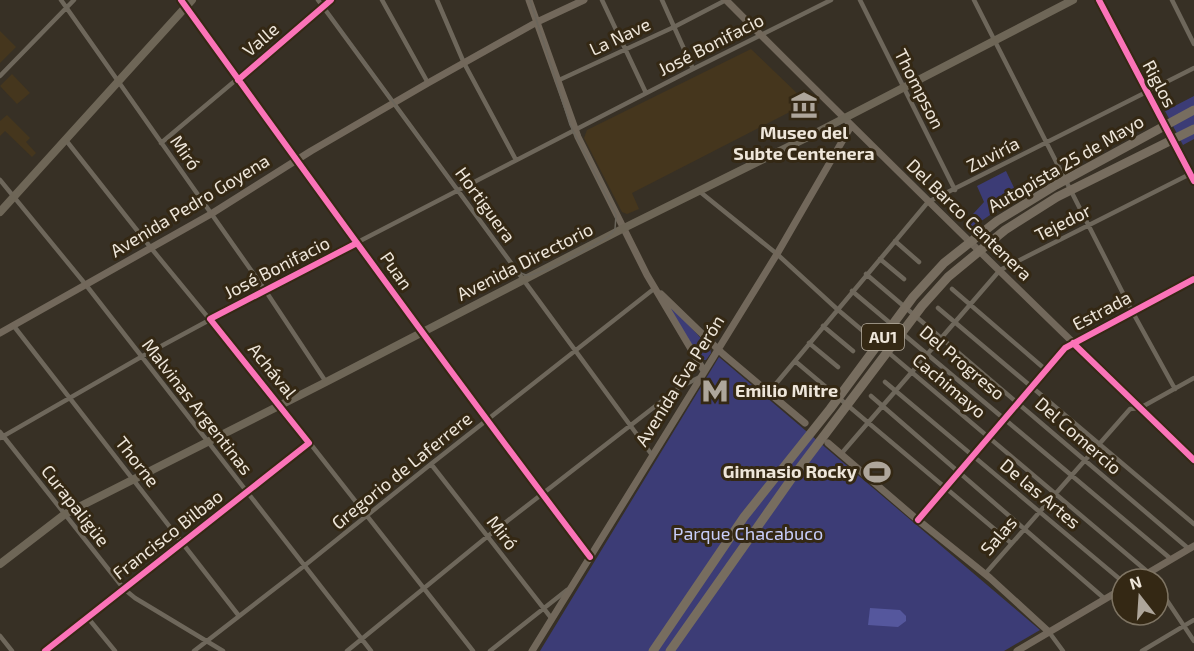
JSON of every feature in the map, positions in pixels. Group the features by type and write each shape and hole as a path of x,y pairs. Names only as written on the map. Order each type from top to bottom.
{"highway":[{"name":"Autopista 25 de Mayo","path":"653,651 744,517 830,409 913,297 944,263 997,221 1056,185 1194,110"},
{"name":"Autopista 25 de Mayo","path":"670,651 792,477 922,306 948,277 1005,230 1057,197 1194,129"}],"main road":[{"name":"Avenida Directorio","path":"0,564 65,514 1073,0"},
{"path":"0,212 186,2"}],"street":[{"name":"Miró","path":"61,0 265,290 326,382"},
{"path":"0,76 74,0"},
{"name":"Hortiguera","path":"318,0 392,104 458,190 652,455"},
{"name":"Valle","path":"161,143 332,0"},
{"path":"382,0 428,83"},
{"path":"437,0 464,63 516,160"},
{"path":"347,651 488,536 680,387 702,374 655,288 575,130 529,0"},
{"name":"Avenida Pedro Goyena","path":"0,333 211,214 298,159 428,83 584,0"},
{"path":"602,0 646,93"},
{"path":"662,0 693,69"},
{"name":"La Nave","path":"557,81 674,27 726,0"},
{"name":"Del Barco Centenera","path":"726,0 928,202 1194,460"},
{"name":"José Bonifacio","path":"1,435 265,290 831,0"},
{"name":"Thompson","path":"860,0 955,190"},
{"path":"975,0 1132,311 1175,389"},
{"name":"Riglos","path":"1099,0 1146,93 1192,173 1194,181"},
{"path":"1172,0 1194,44"},
{"name":"Puan","path":"186,2 238,80 298,159 421,333 590,557"},
{"name":"Zuviría","path":"769,392 928,202 1194,68"},
{"name":"Avenida Eva Perón","path":"532,651 777,254 851,126"},
{"name":"Achával","path":"65,139 280,405 473,651"},
{"name":"Tejedor","path":"841,454 1000,270 1192,173"},
{"name":"Malvinas Argentinas","path":"0,180 86,285 371,651"},
{"name":"Cachimayo","path":"699,191 777,254 837,309 1140,567"},
{"path":"895,242 919,262"},
{"path":"880,259 904,279"},
{"name":"Del Comercio","path":"866,274 1191,547"},
{"name":"Estrada","path":"918,520 1065,348 1194,279"},
{"path":"655,288 718,348 805,423"},
{"name":"Gregorio de Laferrere","path":"194,651 655,288"},
{"path":"952,289 1046,370"},
{"name":"Del Progreso","path":"852,291 1171,559"},
{"path":"938,308 1194,524"},
{"name":"Thorne","path":"13,325 239,616"},
{"path":"823,326 853,351"},
{"path":"809,343 838,367"},
{"path":"795,361 1011,543"},
{"name":"Salas","path":"985,574 1130,409 1140,408 1194,378"},
{"name":"De las Artes","path":"885,382 1110,571"},
{"path":"872,396 1105,598"},
{"name":"Curapaligüe","path":"1,435 124,589 223,651"},
{"name":"Francisco Bilbao","path":"45,651 309,443"},
{"path":"828,443 985,574 1049,632 1063,651"},
{"name":"Miró","path":"430,464 552,619"},
{"path":"1162,567 1191,547"},
{"path":"490,651 572,586"},
{"path":"1017,651 1110,595"},
{"path":"1170,605 1194,641"},
{"path":"88,618 115,651"},
{"path":"1142,651 1194,620"},
{"path":"0,636 12,651"}],"shaded area":[{"path":"0,31 16,47 0,63"},
{"path":"751,49 803,99 813,94 817,98 632,193 639,209 627,214 622,212 584,138 587,130"},
{"path":"12,74 30,93 17,104 0,86"},
{"path":"7,115 30,138 26,142 36,153 32,157 5,131 0,136 0,121"},
{"path":"870,608 900,610 906,616 906,621 898,627 868,625"}],"green space":[{"path":"1194,96 1194,139 1183,145 1165,111"},
{"path":"1006,171 1018,196 968,230 963,225 984,202 977,186"},
{"path":"661,295 710,348 711,353 706,360 701,360"},
{"name":"Parque Chacabuco","path":"719,357 1040,630 1004,651 540,651"}],"tram line":[{"path":"319,0 514,268 526,275 555,266 608,237 615,229 616,215 570,125 530,0"}],"cycle path":[{"path":"181,0 435,350 590,557"},
{"path":"238,80 331,0"},
{"path":"1099,0 1194,181"},
{"path":"45,651 309,443 210,319 357,243"},
{"path":"918,520 1065,348 1194,279"},
{"path":"1073,343 1194,460"}],"place":[{"name":"Museo del Subte Centenera","path":"804,105"},
{"name":"Emilio Mitre","path":"715,391"},
{"name":"Gimnasio Rocky","path":"877,472"}]}
